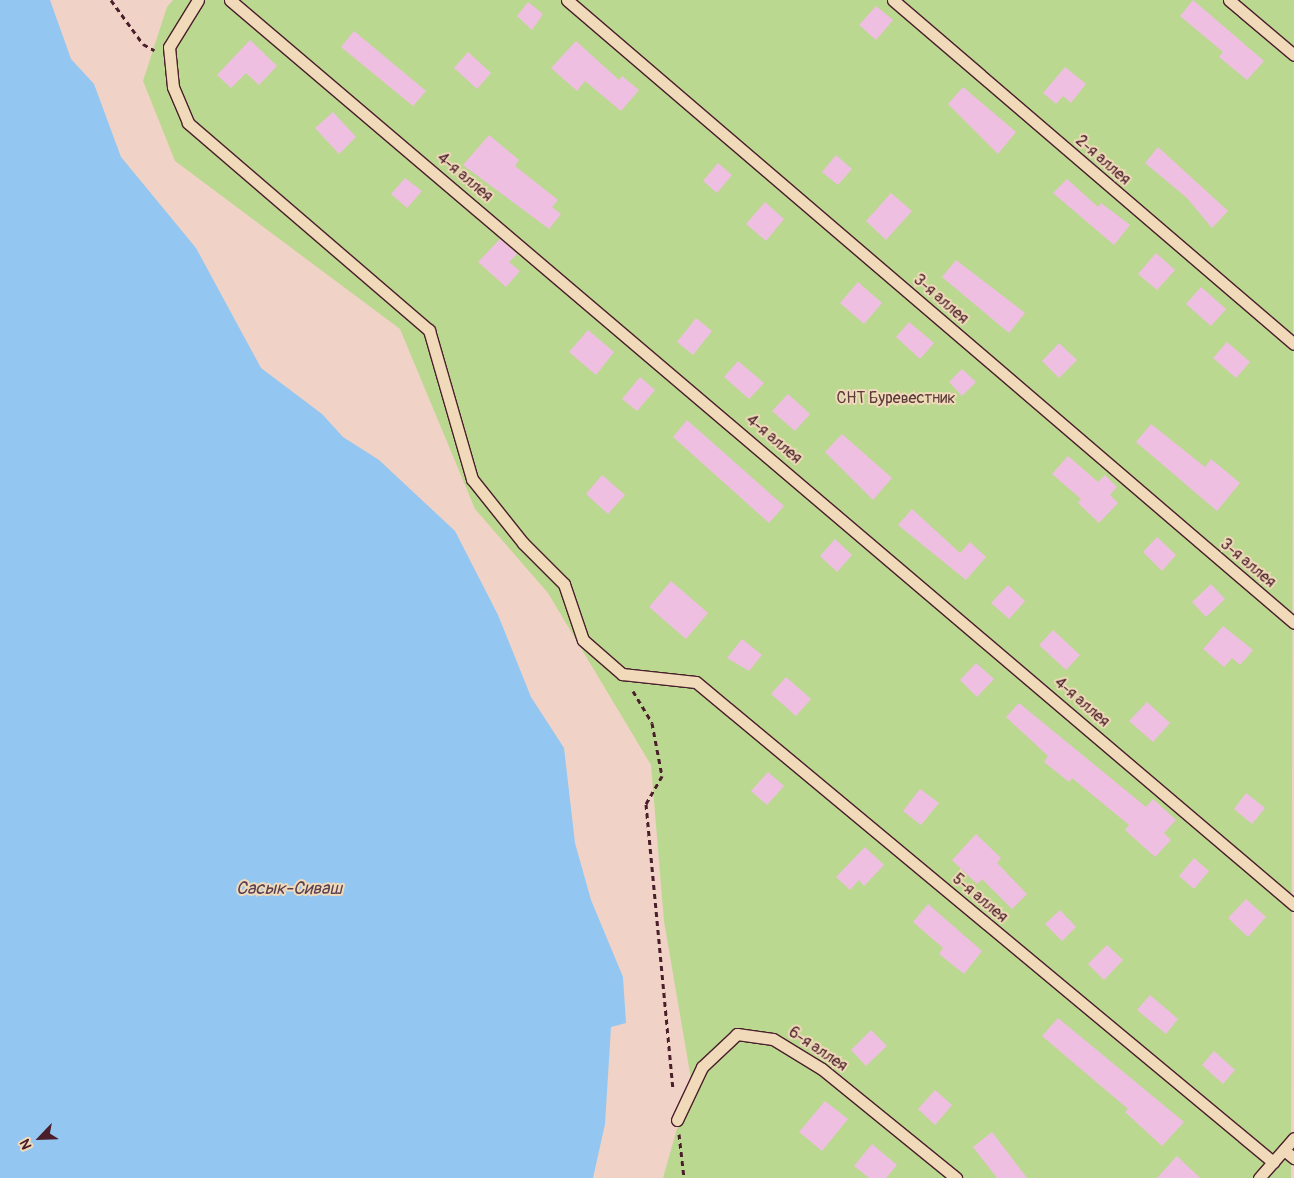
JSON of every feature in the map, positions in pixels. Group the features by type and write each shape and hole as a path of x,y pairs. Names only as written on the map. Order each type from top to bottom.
{"lane":[{"path":"198,0 169,46 173,87 188,123 429,330 472,479 523,543 564,584 583,640 622,674"},
{"name":"4-я аллея","path":"230,0 1294,905"},
{"name":"3-я аллея","path":"567,0 1294,623"},
{"name":"2-я аллея","path":"893,0 1294,344"},
{"path":"1229,0 1294,55"},
{"name":"5-я аллея","path":"622,674 696,682 1273,1162"},
{"name":"6-я аллея","path":"677,1120 702,1067 737,1034 773,1039 822,1069 956,1178"},
{"path":"1259,1178 1294,1138"},
{"path":"1284,1150 1294,1158"}],"path":[{"path":"112,0 143,44 170,58"},
{"path":"622,674 652,723 662,776 646,804 684,1178"}],"green space":[{"name":"СНТ Буревестник","path":"173,0 1294,0 1291,1178 663,1178 691,1079 664,921 651,765 548,593 475,509 400,329 175,161 143,81 167,7"}],"water":[{"name":"Сасык-Сиваш","path":"0,0 50,0 71,59 94,84 121,157 196,248 261,368 322,414 343,437 379,460 455,531 498,615 531,697 564,748 575,843 591,900 623,977 626,1023 611,1027 605,1124 593,1178 0,1178"}],"building":[{"path":"1193,0 1264,61 1247,80 1219,57 1223,52 1180,16"},
{"path":"528,2 543,14 532,30 517,16"},
{"path":"876,6 893,20 876,40 859,25"},
{"path":"354,31 426,91 413,106 341,47"},
{"path":"250,40 277,66 259,85 246,73 231,88 217,75"},
{"path":"576,41 619,80 622,76 639,90 621,111 585,81 577,91 551,68"},
{"path":"468,52 491,73 477,89 454,68"},
{"path":"1065,67 1086,84 1071,103 1063,96 1056,104 1043,93"},
{"path":"963,87 1016,132 998,154 948,104"},
{"path":"333,112 356,137 339,154 315,128"},
{"path":"489,135 519,160 515,166 558,200 552,207 561,214 549,229 463,165"},
{"path":"1158,147 1228,211 1212,228 1187,198 1145,163"},
{"path":"836,155 852,169 838,185 822,172"},
{"path":"718,163 732,175 717,193 703,181"},
{"path":"405,178 422,191 407,208 391,194"},
{"path":"1067,179 1098,207 1101,203 1130,225 1114,245 1053,193"},
{"path":"891,193 912,211 886,240 866,221"},
{"path":"765,202 784,219 766,241 746,224"},
{"path":"500,239 517,254 509,262 520,271 506,287 478,262"},
{"path":"1156,253 1175,270 1157,290 1138,274"},
{"path":"956,260 1025,313 1009,333 942,277"},
{"path":"858,282 882,303 864,324 840,303"},
{"path":"1201,287 1226,309 1211,326 1186,304"},
{"path":"696,318 712,331 693,355 677,342"},
{"path":"909,322 934,343 920,359 896,337"},
{"path":"588,330 614,352 596,375 569,352"},
{"path":"1227,342 1250,362 1236,378 1213,358"},
{"path":"1059,343 1077,360 1059,378 1042,361"},
{"path":"738,361 764,383 749,399 724,377"},
{"path":"962,369 976,382 962,396 949,382"},
{"path":"640,377 655,390 637,411 622,399"},
{"path":"788,394 810,414 795,431 772,411"},
{"path":"687,420 784,506 769,523 673,437"},
{"path":"1151,424 1205,467 1211,459 1240,483 1217,511 1136,442"},
{"path":"842,434 892,478 873,500 825,452"},
{"path":"1068,456 1098,482 1105,475 1117,487 1110,495 1118,503 1099,523 1078,503 1081,499 1052,474"},
{"path":"602,475 625,495 608,514 586,494"},
{"path":"912,509 960,553 970,542 986,557 966,580 898,525"},
{"path":"1157,537 1176,555 1162,571 1143,552"},
{"path":"835,539 852,555 837,572 820,556"},
{"path":"671,581 708,613 686,639 649,607"},
{"path":"1211,584 1225,599 1206,617 1192,602"},
{"path":"1008,585 1025,601 1009,619 991,603"},
{"path":"1223,626 1253,650 1240,665 1232,658 1224,667 1203,649"},
{"path":"1053,630 1080,655 1066,670 1039,645"},
{"path":"742,639 762,655 749,671 727,658"},
{"path":"976,663 994,679 977,697 960,680"},
{"path":"786,677 811,699 796,716 771,694"},
{"path":"1147,702 1170,723 1153,742 1129,721"},
{"path":"1019,703 1146,807 1153,799 1176,820 1164,833 1171,840 1155,857 1125,830 1129,825 1072,778 1069,782 1044,762 1048,756 1006,717"},
{"path":"768,772 784,786 767,805 751,791"},
{"path":"920,789 939,803 921,825 903,811"},
{"path":"1246,793 1265,808 1252,824 1234,809"},
{"path":"976,834 1001,858 997,863 1027,894 1012,909 982,879 977,884 952,860"},
{"path":"865,847 884,865 864,886 859,880 850,890 836,877"},
{"path":"1194,858 1209,871 1194,889 1179,876"},
{"path":"1246,899 1266,917 1248,937 1228,918"},
{"path":"928,904 982,951 964,974 939,954 943,948 913,922"},
{"path":"1060,910 1076,927 1062,941 1045,924"},
{"path":"1107,945 1123,960 1104,980 1088,964"},
{"path":"1150,995 1178,1019 1166,1034 1137,1010"},
{"path":"1058,1018 1184,1122 1162,1146 1125,1112 1128,1109 1042,1036"},
{"path":"871,1030 887,1046 866,1066 851,1050"},
{"path":"1214,1051 1235,1070 1223,1084 1202,1065"},
{"path":"935,1090 952,1105 935,1125 918,1109"},
{"path":"825,1101 848,1119 822,1151 799,1132"},
{"path":"992,1132 1027,1178 997,1178 973,1147"},
{"path":"872,1144 897,1165 886,1178 869,1178 854,1166"},
{"path":"1177,1156 1200,1178 1157,1178"}]}
